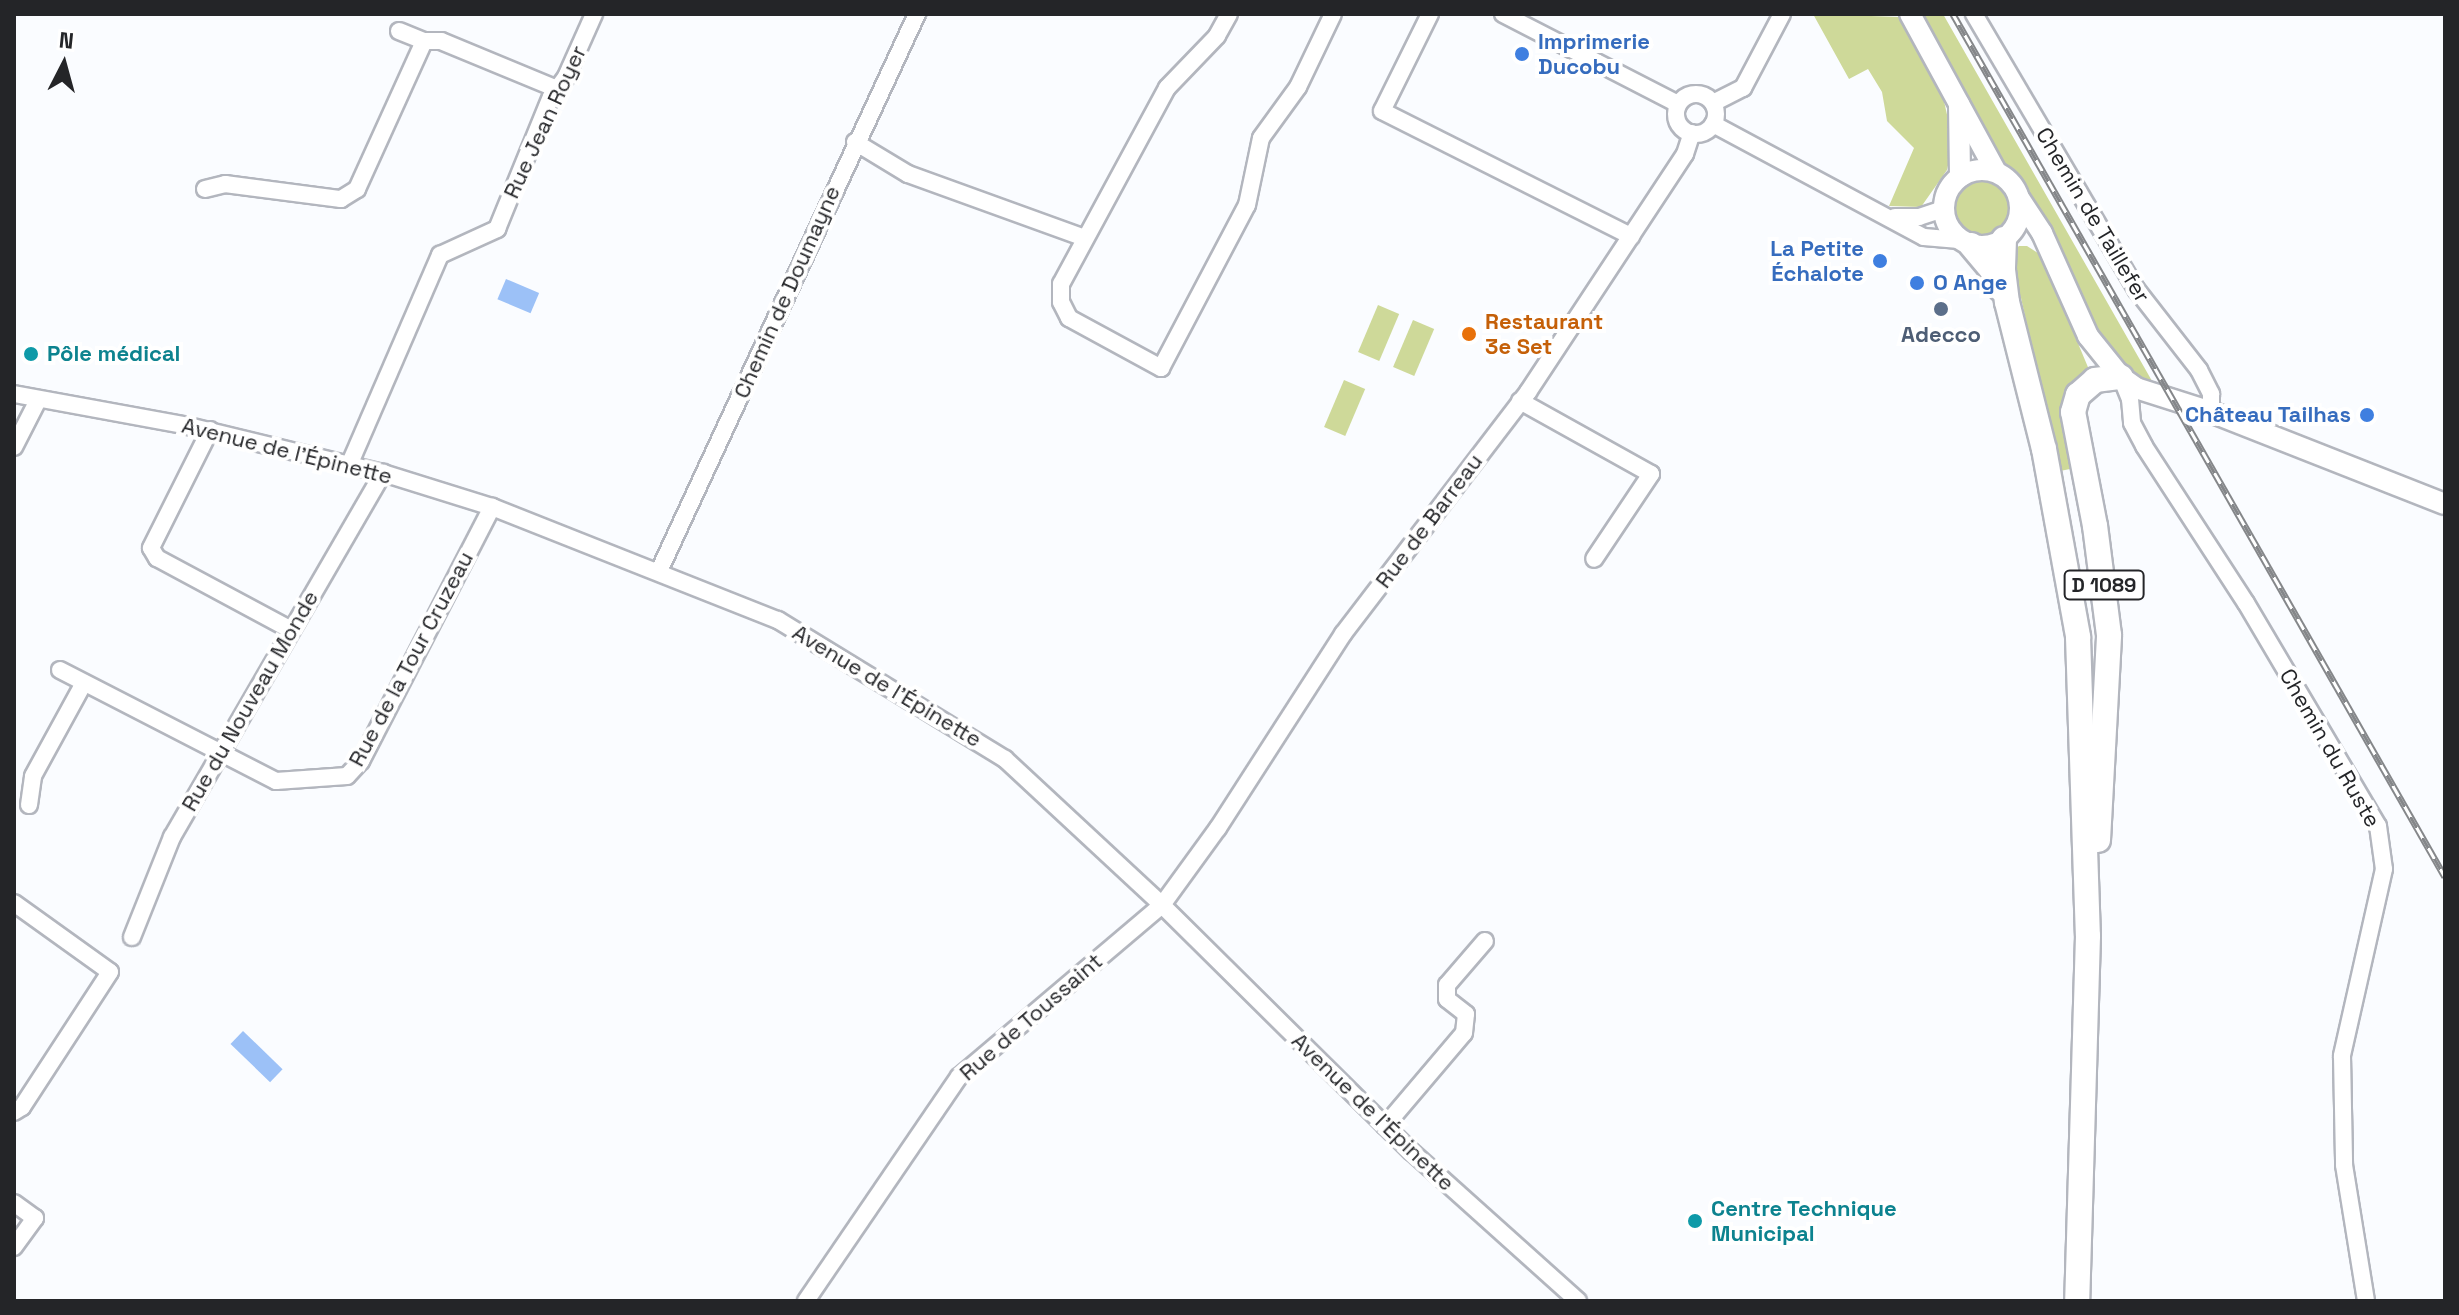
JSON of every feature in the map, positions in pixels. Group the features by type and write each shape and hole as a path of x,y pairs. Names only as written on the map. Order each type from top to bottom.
{"highway":[{"name":"D 1089","path":"2007,236 2003,270 2007,302 2044,449 2078,637 2088,936 2077,1301"},
{"name":"D 1089","path":"1967,242 1992,270 2007,302"},
{"name":"D 1089","path":"2088,936 2100,813 2109,635 2095,526 2073,412 2078,395 2095,380 2121,377"}],"main road":[{"path":"1910,14 1996,172"},
{"path":"1959,104 1960,177"},
{"path":"2048,249 2035,239 2007,236 1983,246 1967,242 1952,232 1944,209 1951,185 1960,177 1984,170 2006,178 2042,233 2088,336 2121,377 2136,388 2211,412 2445,504"},
{"path":"2007,236 2020,210 2019,198"}],"street":[{"name":"Rue Jean Royer","path":"350,463 440,255 497,229 557,89 566,77 594,14"},
{"name":"Chemin de Doumayne","path":"659,571 855,142 917,14"},
{"path":"1229,14 1217,36 1167,88 1061,284 1061,302 1069,318 1161,368 1247,205 1261,138 1298,87 1333,14"},
{"path":"1430,14 1382,111 1631,236"},
{"path":"1503,14 1678,104"},
{"path":"1713,103 1743,88 1782,14"},
{"name":"Chemin de Taillefer","path":"1974,14 2136,289 2199,370 2211,394 2211,412"},
{"path":"399,31 424,41 441,41 557,89"},
{"path":"205,189 225,184 341,199 357,189 424,41"},
{"path":"1692,94 1704,95 1713,103 1716,114 1713,124 1704,132 1692,133 1677,122 1678,104 1692,94"},
{"path":"1713,124 1924,237 1967,242"},
{"name":"Rue de Barreau","path":"1162,905 1218,828 1343,634 1520,401 1685,154 1692,133"},
{"path":"855,142 908,174 1085,238"},
{"path":"1891,217 1919,217 1944,209"},
{"name":"Chemin du Ruste","path":"2121,377 2130,399 2132,423 2246,603 2378,826 2384,869 2342,1056 2344,1165 2366,1301"},
{"name":"Avenue de l'Épinette","path":"14,394 210,430 350,463 492,507 778,620 1005,759 1162,905 1385,1126 1578,1301"},
{"path":"14,447 38,400"},
{"path":"1520,401 1651,474 1594,559"},
{"path":"210,430 151,548 157,558 291,630"},
{"name":"Rue du Nouveau Monde","path":"132,937 172,837 383,473"},
{"name":"Rue de la Tour Cruzeau","path":"218,754 276,781 347,776 361,761 492,507"},
{"path":"60,670 218,754"},
{"path":"29,805 33,776 84,683"},
{"path":"14,903 110,972 22,1107 14,1112"},
{"name":"Rue de Toussaint","path":"806,1301 959,1077 1162,905"},
{"path":"1385,1126 1464,1033 1466,1014 1447,999 1447,985 1485,941"},
{"path":"14,1203 35,1218 14,1247"}],"green space":[{"path":"1813,14 1900,17 1944,101 1953,142 1947,170 1921,207 1889,206 1914,148 1887,121 1882,92 1868,69 1849,79"},
{"path":"1917,14 1943,14 2156,388 2139,381 2092,332 2020,182 2002,167"},
{"path":"1981,179 2003,187 2011,209 2003,231 1981,239 1959,231 1951,209 1959,187"},
{"path":"2019,246 2027,246 2041,255 2090,372 2075,468 2060,471 2021,298 2007,256"},
{"path":"1378,305 1399,314 1379,361 1358,352"},
{"path":"1413,320 1434,329 1414,376 1393,367"},
{"path":"1344,380 1365,389 1345,436 1324,427"}],"water":[{"path":"506,279 539,293 531,313 497,299"},
{"path":"243,1031 283,1069 270,1082 230,1044"}],"railway":[{"path":"1953,14 2445,877"}],"place":[{"name":"Imprimerie Ducobu","path":"1522,54"},
{"name":"La Petite Échalote","path":"1880,261"},
{"name":"O Ange","path":"1917,283"},
{"name":"Adecco","path":"1941,309"},
{"name":"Restaurant 3e Set","path":"1469,334"},
{"name":"Pôle médical","path":"31,354"},
{"name":"Château Tailhas","path":"2367,415"},
{"name":"Centre Technique Municipal","path":"1695,1221"}]}
